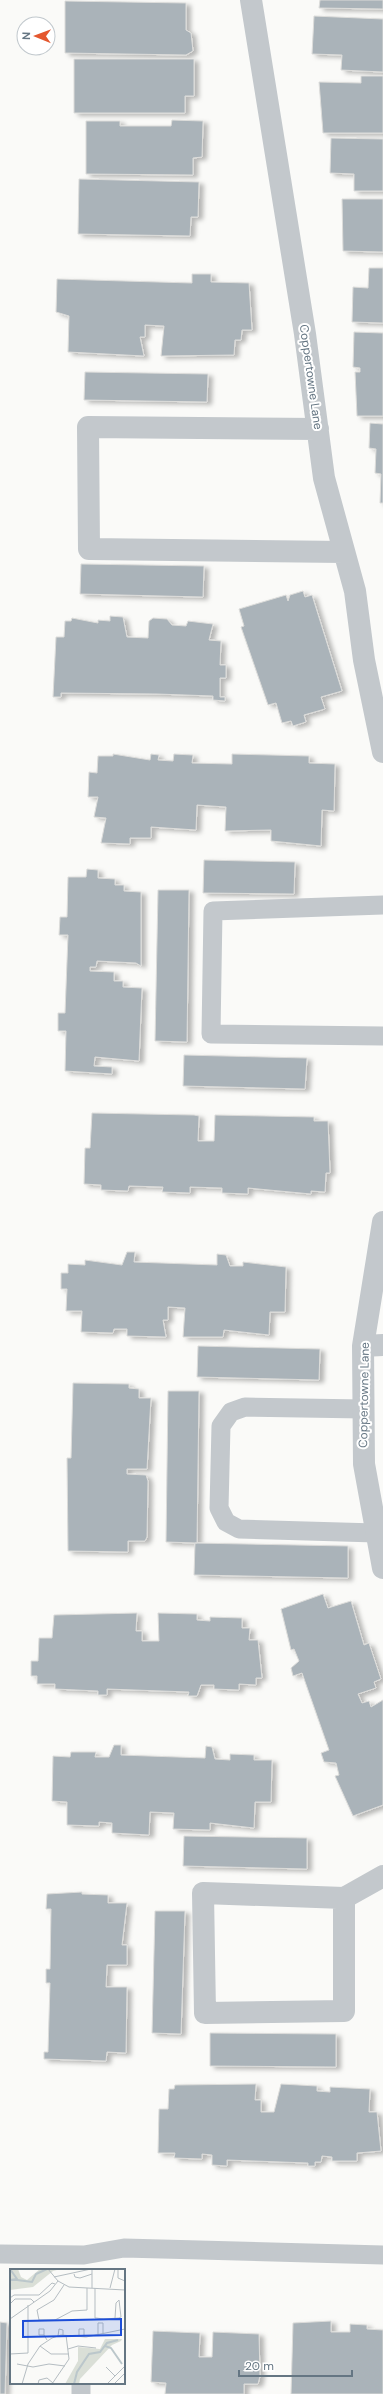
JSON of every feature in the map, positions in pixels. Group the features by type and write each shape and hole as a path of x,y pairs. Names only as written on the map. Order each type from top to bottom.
{"street":[{"name":"Coppertowne Lane","path":"251,0 304,326 324,478 355,591 364,660 383,752"},
{"path":"318,429 88,427 89,549 344,552"},
{"name":"Coppertowne Lane","path":"383,1222 373,1345 364,1409 364,1464 383,1568"},
{"path":"344,1898 344,2011 205,2013 203,1893 344,1898 383,1876"}],"lane":[{"path":"383,905 213,911 211,1034 383,1036"},
{"path":"364,1409 245,1407 231,1412 221,1426 219,1508 226,1522 239,1529 376,1533"},
{"path":"0,2254 84,2262 124,2248 383,2255"},
{"path":"81,2394 82,2384"}],"building":[{"path":"320,0 383,0 383,9 319,8"},
{"path":"65,1 186,3 186,30 191,33 193,51 186,55 65,53"},
{"path":"314,16 383,19 383,72 341,70 342,55 312,54"},
{"path":"74,59 194,59 194,96 185,96 185,113 74,113"},
{"path":"361,76 383,76 383,133 323,133 319,82 361,83"},
{"path":"172,120 203,121 202,157 193,158 193,175 86,174 86,121 120,121 120,126 171,126"},
{"path":"331,138 383,139 383,191 354,191 354,174 330,173"},
{"path":"79,179 199,182 198,217 191,217 190,236 78,234"},
{"path":"342,199 383,199 383,252 343,251"},
{"path":"369,268 383,268 383,323 352,322 353,287 368,288"},
{"path":"192,274 211,274 211,282 249,283 252,330 242,330 241,340 235,340 234,355 161,356 164,326 145,325 145,337 140,337 144,356 68,352 69,316 56,312 57,279 192,283"},
{"path":"354,332 383,333 383,416 357,416 355,372 360,372 360,368 353,367"},
{"path":"85,372 208,374 207,402 84,400"},
{"path":"370,423 383,424 383,503 380,503 381,474 375,473 376,449 369,448"},
{"path":"81,564 204,566 203,597 80,594"},
{"path":"303,591 305,597 312,595 342,691 321,697 325,709 304,715 306,722 293,726 291,721 282,723 276,703 268,705 241,627 244,626 239,609 286,595 288,601 290,595"},
{"path":"110,616 123,617 127,637 148,638 149,621 153,618 167,619 172,625 186,626 188,621 213,624 209,640 221,641 220,665 226,665 226,678 220,678 220,697 225,697 225,701 213,700 213,696 157,694 61,693 61,697 53,697 56,637 64,637 65,621 71,621 72,618 98,623 98,620 110,621"},
{"path":"113,754 150,760 151,754 159,755 158,760 173,761 174,754 193,755 192,763 232,764 232,754 309,756 309,763 335,764 334,811 322,810 321,846 271,841 271,830 225,831 226,807 197,805 196,830 151,827 151,838 130,838 130,844 101,843 106,818 94,817 98,797 88,797 89,772 97,773 98,756 113,756"},
{"path":"204,860 295,862 294,894 203,893"},
{"path":"87,869 98,870 98,878 115,879 115,885 124,885 124,891 141,892 141,966 136,963 97,961 96,967 90,967 90,971 114,972 114,981 123,981 123,987 142,988 139,1061 95,1057 94,1066 112,1067 112,1074 65,1071 66,1031 58,1031 58,1013 65,1013 68,935 59,935 60,917 67,917 68,877 86,877"},
{"path":"158,890 189,890 187,1042 155,1041"},
{"path":"184,1055 307,1058 305,1089 183,1086"},
{"path":"92,1113 199,1116 198,1141 214,1141 215,1115 314,1117 314,1121 328,1121 330,1173 326,1173 325,1192 311,1191 311,1194 248,1188 248,1194 222,1193 222,1188 190,1187 190,1193 162,1192 163,1187 129,1186 128,1191 101,1190 101,1185 84,1184 85,1148 90,1148"},
{"path":"127,1252 135,1252 134,1262 217,1265 217,1254 226,1255 230,1266 243,1266 243,1262 286,1267 285,1312 270,1312 269,1335 224,1330 223,1337 183,1337 185,1308 168,1307 168,1320 163,1320 166,1337 127,1336 127,1329 114,1329 113,1333 81,1332 82,1311 66,1311 67,1289 61,1289 61,1273 68,1273 68,1264 85,1265 85,1260 122,1265"},
{"path":"198,1346 320,1349 319,1380 197,1377"},
{"path":"73,1383 129,1384 129,1388 139,1389 139,1398 151,1398 147,1469 127,1469 127,1474 146,1475 148,1481 147,1537 145,1541 128,1541 128,1552 68,1551 67,1458 71,1458"},
{"path":"168,1391 199,1391 197,1543 166,1542"},
{"path":"195,1543 348,1546 348,1578 194,1575"},
{"path":"323,1594 328,1608 351,1601 364,1645 369,1643 381,1679 374,1682 376,1688 358,1694 362,1703 369,1701 371,1707 383,1700 383,1805 353,1816 335,1776 339,1775 336,1763 324,1762 321,1753 329,1750 302,1673 293,1676 291,1668 299,1661 294,1649 291,1650 281,1609"},
{"path":"137,1613 136,1631 142,1631 142,1641 159,1641 158,1613 197,1614 197,1620 210,1621 210,1617 242,1618 242,1628 250,1628 249,1640 258,1640 262,1678 256,1678 256,1685 239,1684 239,1690 214,1689 214,1685 201,1685 197,1696 188,1696 189,1692 107,1689 107,1695 98,1695 98,1691 55,1689 55,1684 37,1684 37,1676 31,1676 31,1661 38,1661 39,1638 52,1638 54,1615"},
{"path":"114,1745 121,1745 121,1755 205,1758 206,1746 212,1747 215,1759 230,1760 230,1754 254,1755 254,1760 272,1760 271,1802 255,1802 254,1828 210,1823 210,1830 173,1829 174,1813 150,1812 149,1835 112,1833 112,1823 99,1822 99,1826 67,1825 67,1802 52,1801 53,1756 70,1757 71,1752 96,1752 95,1757 109,1757"},
{"path":"184,1836 307,1838 307,1869 183,1866"},
{"path":"82,1892 82,1894 108,1895 108,1903 127,1903 122,1945 127,1945 127,1965 107,1965 106,1987 127,1987 126,2053 107,2052 106,2061 44,2059 44,2052 48,2052 50,1983 46,1983 46,1969 50,1969 51,1909 46,1909 47,1894"},
{"path":"155,1911 185,1911 181,2034 152,2033"},
{"path":"210,2033 336,2034 336,2067 210,2066"},
{"path":"256,2084 255,2100 261,2100 261,2112 274,2112 281,2084 317,2086 317,2091 330,2092 330,2087 370,2089 369,2112 377,2112 381,2151 357,2153 357,2161 332,2161 332,2157 322,2156 321,2162 315,2162 315,2166 308,2166 308,2163 227,2160 227,2166 212,2165 212,2155 202,2154 202,2159 174,2158 175,2153 158,2153 159,2109 168,2109 169,2089 174,2089 175,2085"},
{"path":"331,2321 331,2332 350,2332 350,2324 367,2325 367,2329 383,2330 383,2394 291,2394 293,2323"},
{"path":"0,2322 7,2323 5,2394 0,2394"},
{"path":"153,2331 200,2333 199,2357 212,2357 213,2332 259,2334 260,2376 258,2384 244,2384 244,2394 165,2394 166,2383 151,2382"}]}
